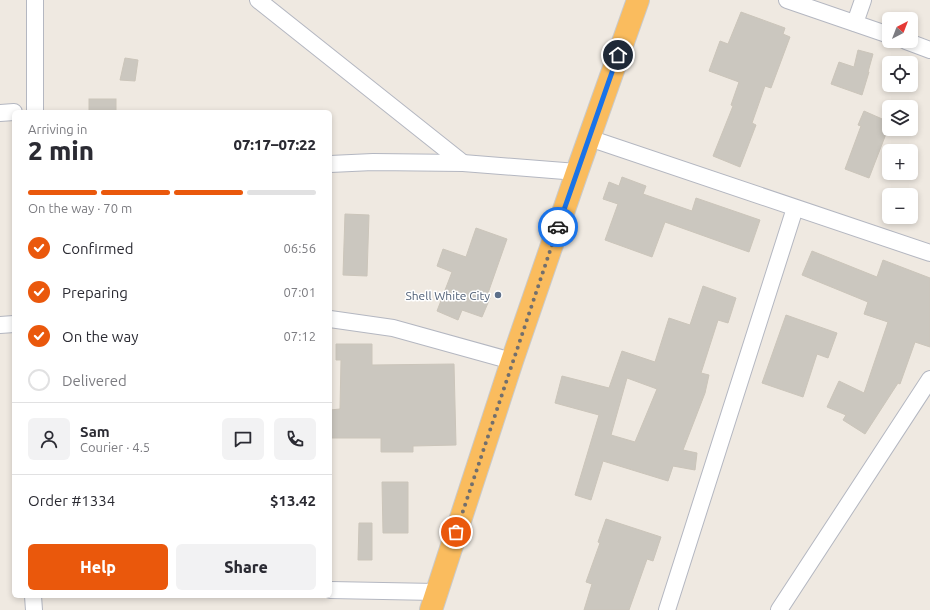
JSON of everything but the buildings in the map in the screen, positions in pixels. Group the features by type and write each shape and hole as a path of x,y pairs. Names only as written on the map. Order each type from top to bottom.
{"highway":[{"path":"433,601 512,360 576,172 638,0"}],"street":[{"path":"35,0 35,110"},
{"path":"258,0 463,163"},
{"path":"787,0 882,33"},
{"path":"855,23 863,0"},
{"path":"918,46 930,50"},
{"path":"0,113 12,112"},
{"path":"589,138 930,253"},
{"path":"332,164 373,162 463,163 576,172"},
{"path":"670,609 795,208"},
{"path":"332,319 393,328 512,360"},
{"path":"0,325 12,324"},
{"path":"779,610 930,378"},
{"path":"332,590 433,601"},
{"path":"34,598 34,610"}],"way so far":[{"path":"456,532 512,360 558,227"}],"place":[{"name":"Shell White City","path":"498,295"}],"route":[{"path":"558,227 618,55"}]}
